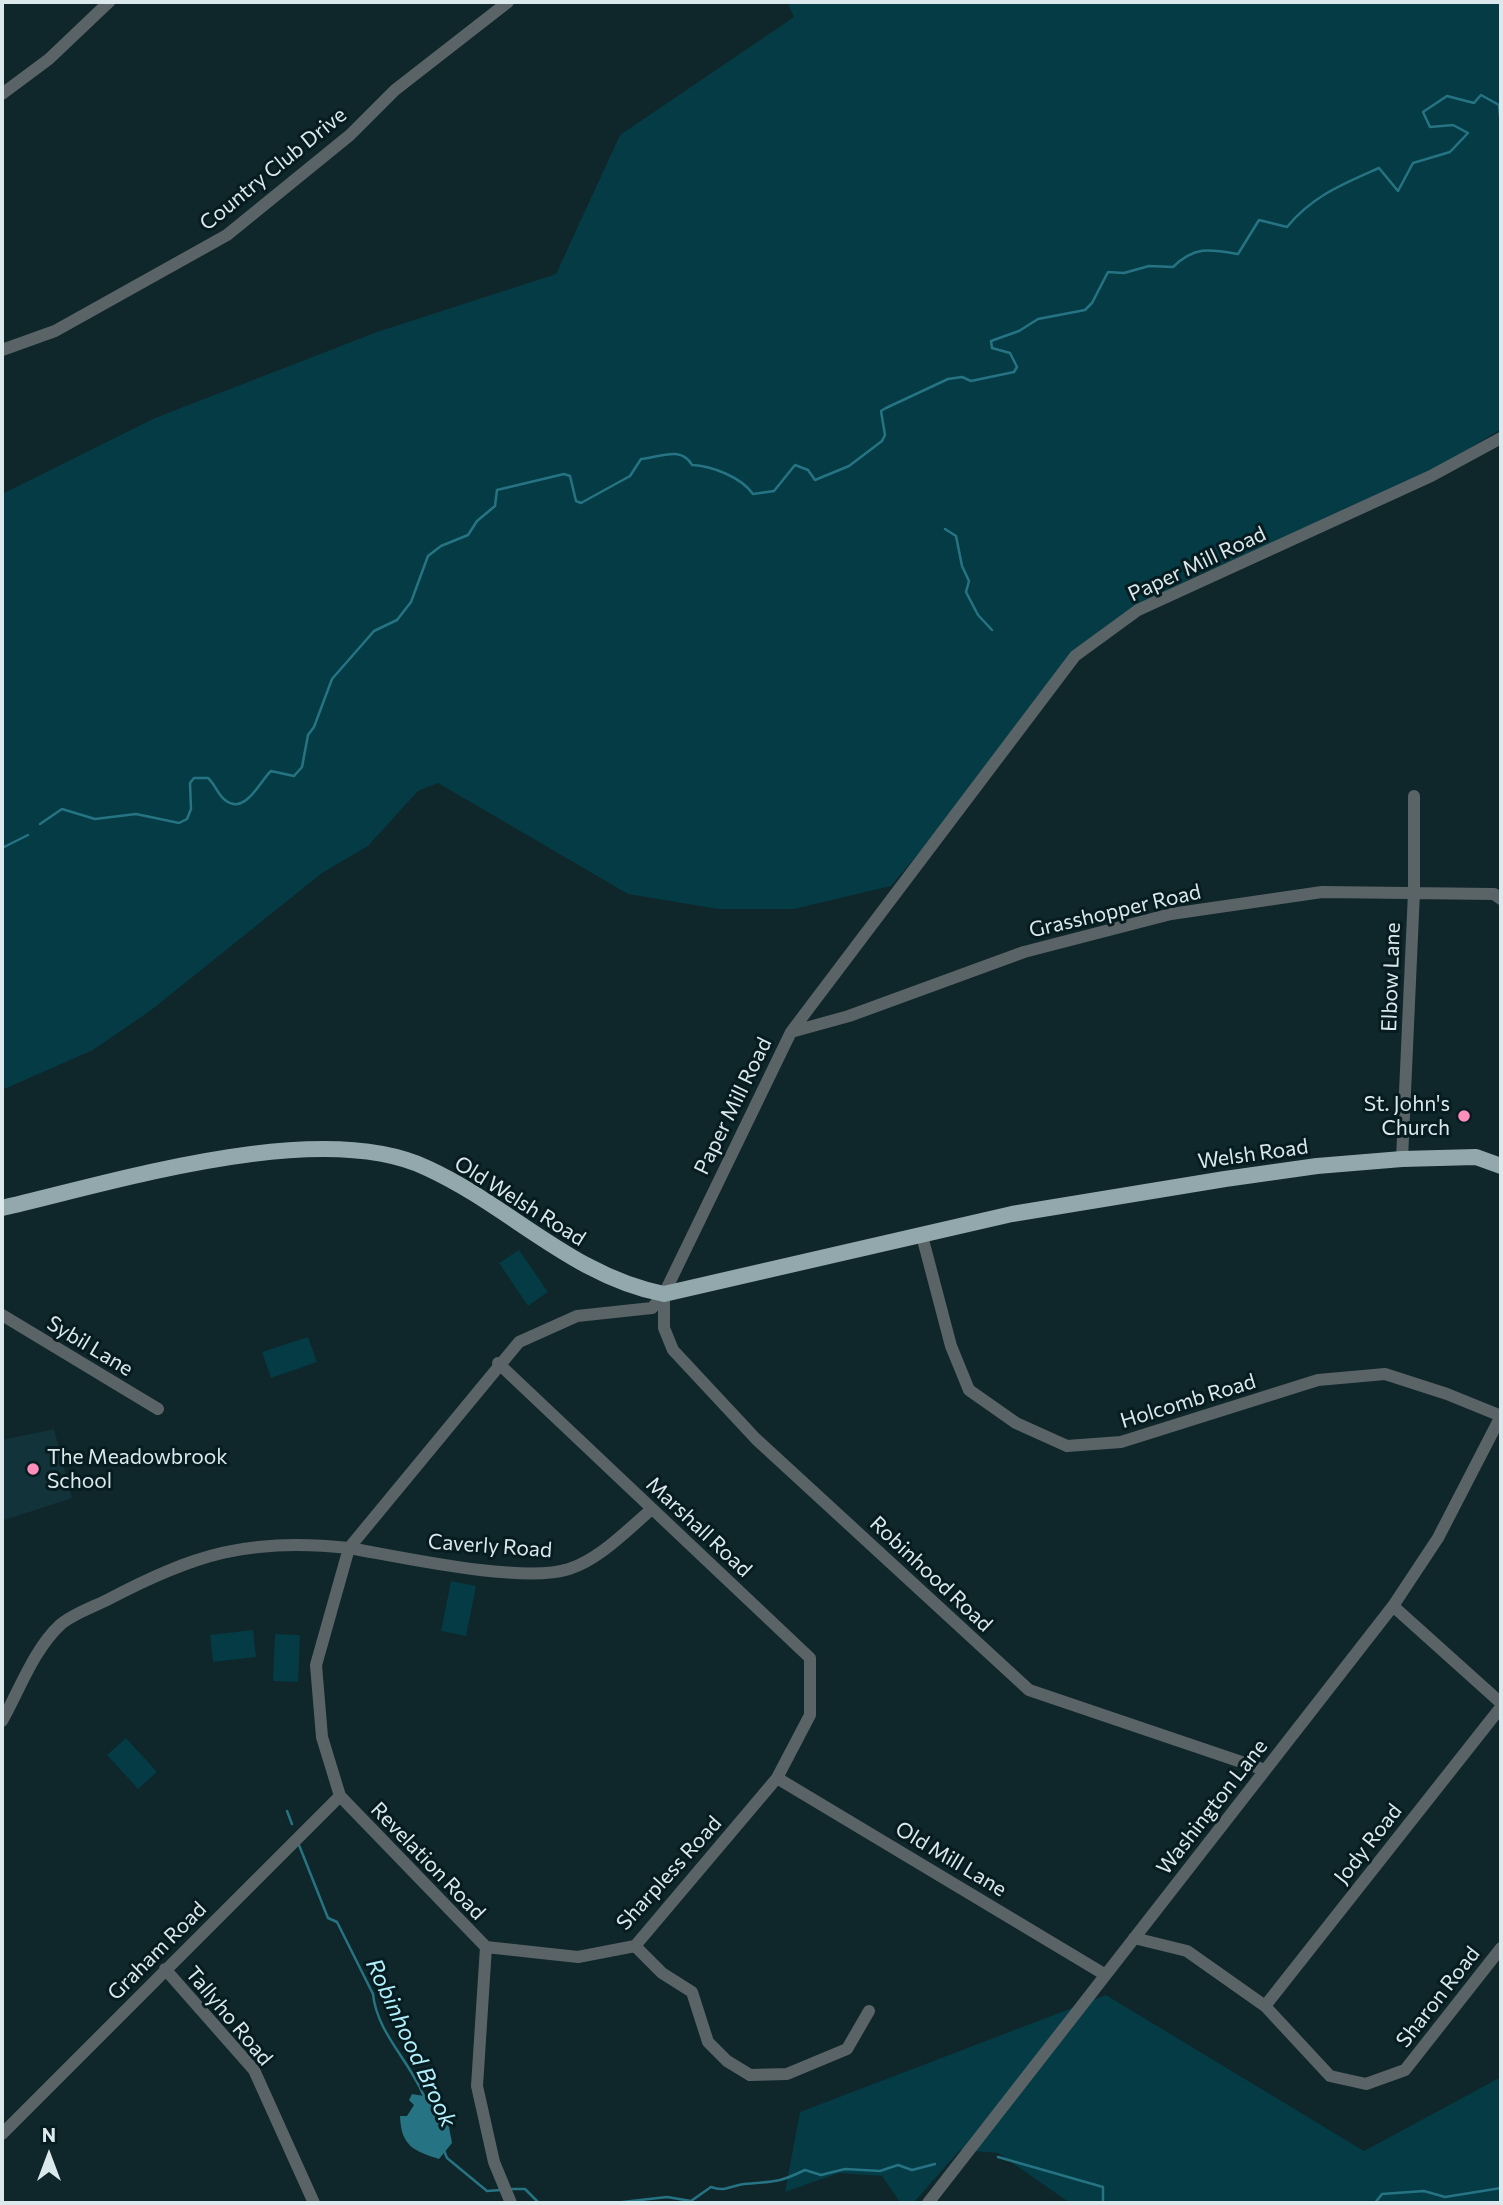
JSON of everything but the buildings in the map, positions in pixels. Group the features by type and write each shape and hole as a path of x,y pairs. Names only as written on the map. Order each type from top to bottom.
{"main road":[{"name":"Old Welsh Road","path":"2,1208 169,1170 305,1147 371,1150 426,1167 607,1279 634,1289 664,1294 1012,1214"},
{"name":"Welsh Road","path":"1012,1214 1285,1170 1402,1159 1476,1157 1501,1166"}],"street":[{"path":"2,93 50,59 109,2"},
{"name":"Country Club Drive","path":"2,351 55,331 228,235 350,135 395,90 508,2"},
{"name":"Paper Mill Road","path":"664,1294 791,1032 1075,656 1138,610 1431,476 1501,438"},
{"name":"Elbow Lane","path":"1402,1159 1414,892 1414,796"},
{"name":"Grasshopper Road","path":"791,1032 849,1016 1024,952 1171,914 1322,892 1494,894 1501,899"},
{"name":"Holcomb Road","path":"922,1236 951,1346 969,1390 1016,1423 1067,1446 1121,1442 1318,1380 1385,1374 1447,1394 1501,1416"},
{"path":"2,1721 39,1654 61,1625 147,1579 199,1558 244,1547 298,1542 349,1548 498,1363 519,1342 577,1316 652,1308 664,1294"},
{"name":"Robinhood Road","path":"664,1294 664,1328 673,1350 682,1360 756,1439 1029,1690 1265,1770"},
{"name":"Sybil Lane","path":"2,1315 158,1409"},
{"name":"Marshall Road","path":"498,1363 810,1658 810,1715 798,1742"},
{"name":"Washington Lane","path":"928,2203 1393,1606 1438,1538 1501,1416"},
{"name":"Caverly Road","path":"349,1548 460,1566 543,1573 569,1569 597,1555 652,1509"},
{"name":"Revelation Road","path":"349,1548 316,1665 322,1737 340,1796 486,1947 477,2086 499,2177 511,2203"},
{"path":"1393,1606 1501,1705"},
{"name":"Jody Road","path":"1265,2006 1501,1705"},
{"name":"Sharpless Road","path":"486,1947 579,1957 635,1946 777,1778 798,1742"},
{"name":"Old Mill Lane","path":"777,1778 1104,1974"},
{"name":"Graham Road","path":"2,2134 340,1796"},
{"path":"1134,1938 1187,1951 1265,2006"},
{"path":"635,1946 662,1973 692,1992 708,2042 727,2061 750,2075 787,2074 847,2049 869,2011"},
{"name":"Sharon Road","path":"1265,2006 1330,2076 1366,2084 1405,2070 1501,1948"},
{"name":"Tallyho Road","path":"165,1969 254,2070 314,2203"}],"shaded area":[{"path":"787,2 1501,2 1501,429 1446,463 1346,512 1196,576 1135,607 1070,655 951,815 891,886 794,909 718,909 628,894 438,783 418,791 368,846 322,873 150,1011 93,1050 2,1090 2,494 155,418 377,332 556,274 620,135 794,17"},
{"path":"519,1250 548,1292 528,1306 499,1263"},
{"path":"308,1337 317,1362 271,1378 262,1352"},
{"name":"The Meadowbrook School","path":"54,1429 72,1498 2,1521 2,1440"},
{"path":"451,1581 476,1586 466,1636 441,1631"},
{"path":"253,1630 256,1657 213,1662 210,1635"},
{"path":"275,1634 300,1635 298,1682 273,1681"},
{"path":"126,1738 157,1772 138,1789 107,1755"},
{"path":"1106,1995 1364,2151 1501,2077 1501,2203 1070,2203 998,2153 960,2150 915,2201 900,2202 882,2176 839,2173 785,2192 800,2112"},
{"path":"412,2094 424,2096 449,2127 452,2143 439,2159 416,2150 403,2135 400,2116 407,2116 414,2105 409,2100"}],"waterway":[{"path":"40,824 62,809 95,819 136,814 179,823 187,819 191,809 190,783 194,778 208,778 225,800 239,804 251,796 271,771 294,776 302,767 308,735 314,727 332,679 374,631 397,620 411,602 428,556 441,546 468,535 477,521 495,506 497,490 564,474 570,476 576,501 581,503 630,476 641,459 669,454 682,455 692,465 726,474 741,482 753,494 774,491 795,465 808,470 815,480 849,466 882,441 885,435 881,411 886,408 948,379 962,377 971,381 1014,372 1017,367 1010,353 992,348 991,341 1019,331 1038,319 1085,310 1092,303 1108,272 1124,273 1149,266 1173,267 1188,255 1203,251 1238,254 1259,220 1287,227 1318,199 1379,168 1398,191 1413,163 1450,152 1468,133 1453,125 1430,127 1423,112 1447,96 1474,103 1481,95 1499,105 1501,126"},
{"path":"945,529 956,536 962,566 969,581 966,592 978,615 992,630"},
{"path":"2,848 28,835"},
{"name":"Robinhood Brook","path":"287,1811 292,1824"},
{"name":"Robinhood Brook","path":"299,1845 328,1918 337,1922 373,1994 381,2022 425,2099"},
{"name":"Robinhood Brook","path":"443,2148 447,2158 487,2191 501,2190"},
{"name":"Robinhood Brook","path":"998,2157 1103,2187 1103,2203"},
{"name":"Robinhood Brook","path":"614,2203 667,2197 691,2201 711,2187 724,2189 775,2181 805,2170 821,2175 845,2169 880,2171 898,2165 912,2170 935,2164"},
{"name":"Robinhood Brook","path":"1375,2203 1382,2194 1424,2191 1445,2197 1501,2188"},
{"name":"Robinhood Brook","path":"512,2189 525,2189 539,2203"}],"place":[{"name":"St. John's Church","path":"1464,1116"},
{"name":"The Meadowbrook School","path":"33,1469"}]}
